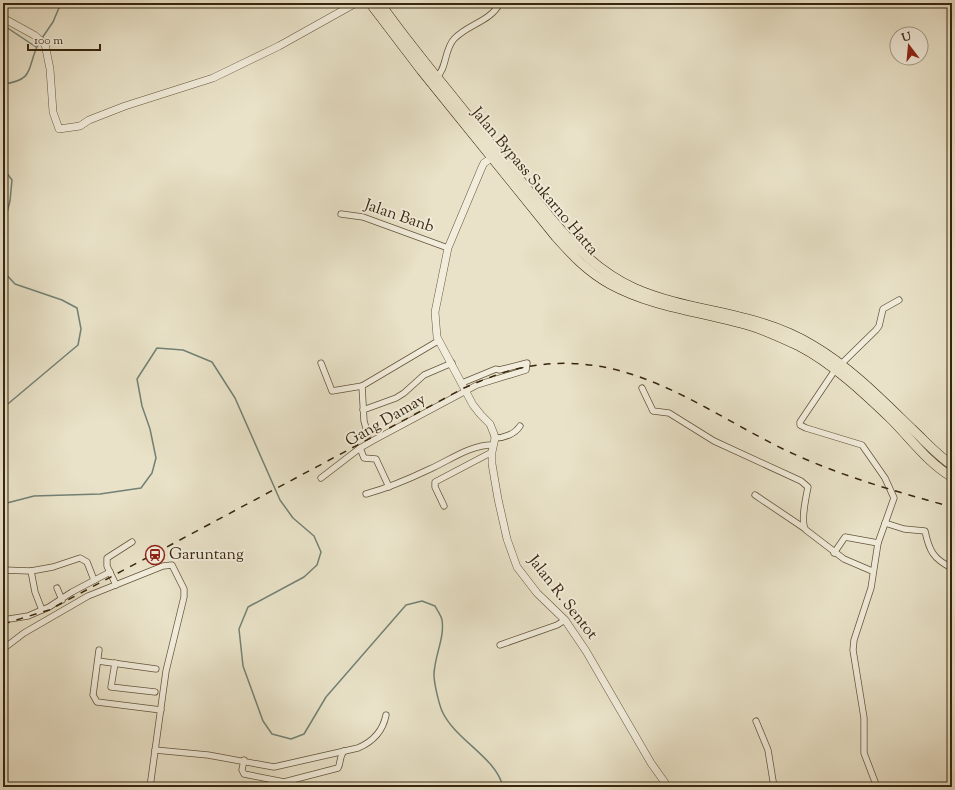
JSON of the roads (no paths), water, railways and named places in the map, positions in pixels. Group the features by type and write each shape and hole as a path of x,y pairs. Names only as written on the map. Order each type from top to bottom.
{"highway":[{"name":"Jalan Bypass Sukarno Hatta","path":"370,3 390,31 495,156"},
{"name":"Jalan Bypass Sukarno Hatta","path":"380,3 574,258 609,284 627,293 665,306 753,327 799,346 859,378 932,448 952,464"},
{"name":"Jalan Bypass Sukarno Hatta","path":"838,367 927,458 952,477"}],"street":[{"path":"3,18 34,35 45,44 50,69 53,112 59,129 80,126 89,120 125,106 213,78 279,46 356,3"},
{"path":"436,78 441,72 446,51 453,41 468,27 490,17 500,3"},
{"path":"495,156 482,167 448,248 435,312 435,332 438,341 452,362 466,391 481,415 490,424 495,438 506,436 515,432 520,426"},
{"name":"Jalan Banb","path":"341,214 363,217 448,248"},
{"path":"877,787 864,753 864,718 853,650 854,640 871,588 872,571 878,543 894,498 893,491 862,445 837,439 800,425 802,417 838,367 879,326 883,309 899,300"},
{"path":"321,363 332,391 362,386 438,341"},
{"path":"363,410 396,398 408,390 424,375 452,362"},
{"name":"Gang Damay","path":"321,478 360,448 477,385 523,372 527,368 525,363 498,370 496,369 462,383"},
{"path":"362,386 363,410 368,435"},
{"path":"642,388 653,411 669,413 714,441 801,481 808,487 804,528"},
{"name":"Jalan R. Sentot","path":"495,438 492,448 494,471 507,539 517,567 537,593 565,620 586,651 651,763 668,787"},
{"path":"366,494 389,487 478,446 492,448"},
{"path":"360,448 364,458 376,459 389,487"},
{"path":"444,506 435,487 435,482 492,448"},
{"path":"755,495 804,528 834,553 855,565 872,571"},
{"path":"885,522 904,529 925,531 930,550 937,558 952,568"},
{"path":"834,553 846,537 878,543"},
{"path":"116,585 106,562 107,558 132,542"},
{"path":"3,570 30,570 54,566 80,558 86,562 94,580"},
{"path":"3,649 24,633 88,596 170,564 174,567 184,589 184,597 170,649 150,787"},
{"path":"30,570 35,592 42,610"},
{"path":"3,620 14,619 42,610 110,572"},
{"path":"57,588 62,600"},
{"path":"500,645 557,626 565,620"},
{"path":"99,650 93,695 98,702 161,710"},
{"path":"98,661 156,670"},
{"path":"115,663 111,687 155,692"},
{"path":"155,750 244,760 274,767 344,751 369,743 384,723 386,715"},
{"path":"756,721 768,750 774,787"},
{"path":"244,760 242,770 244,774 284,782 338,768 340,765 340,757 344,751"}],"waterway":[{"path":"42,38 53,22 61,3"},
{"path":"3,25 36,47"},
{"path":"3,84 14,82 26,75 29,71 39,43"},
{"path":"3,168 12,180 10,201 3,228"},
{"path":"3,271 15,284 62,300 77,308 81,329 78,345 3,408"},
{"path":"3,504 34,496 100,494 141,488 152,473 156,458 150,429 142,406 137,379 157,348 183,350 212,362 235,398 280,500 293,518 314,536 321,552 317,565 304,577 248,607 239,629 243,666 263,721 272,734 291,739 304,734 326,697 406,605 422,601 435,606 442,620 443,627 441,641 434,668 435,683 439,704 442,711 456,731 484,757 499,776 503,787"}],"railway":[{"path":"3,624 49,610 464,388 492,376 521,368 558,363 593,365 626,373 658,384 783,449 824,467 866,482 952,507"}],"place":[{"name":"Garuntang","path":"155,555"}]}
